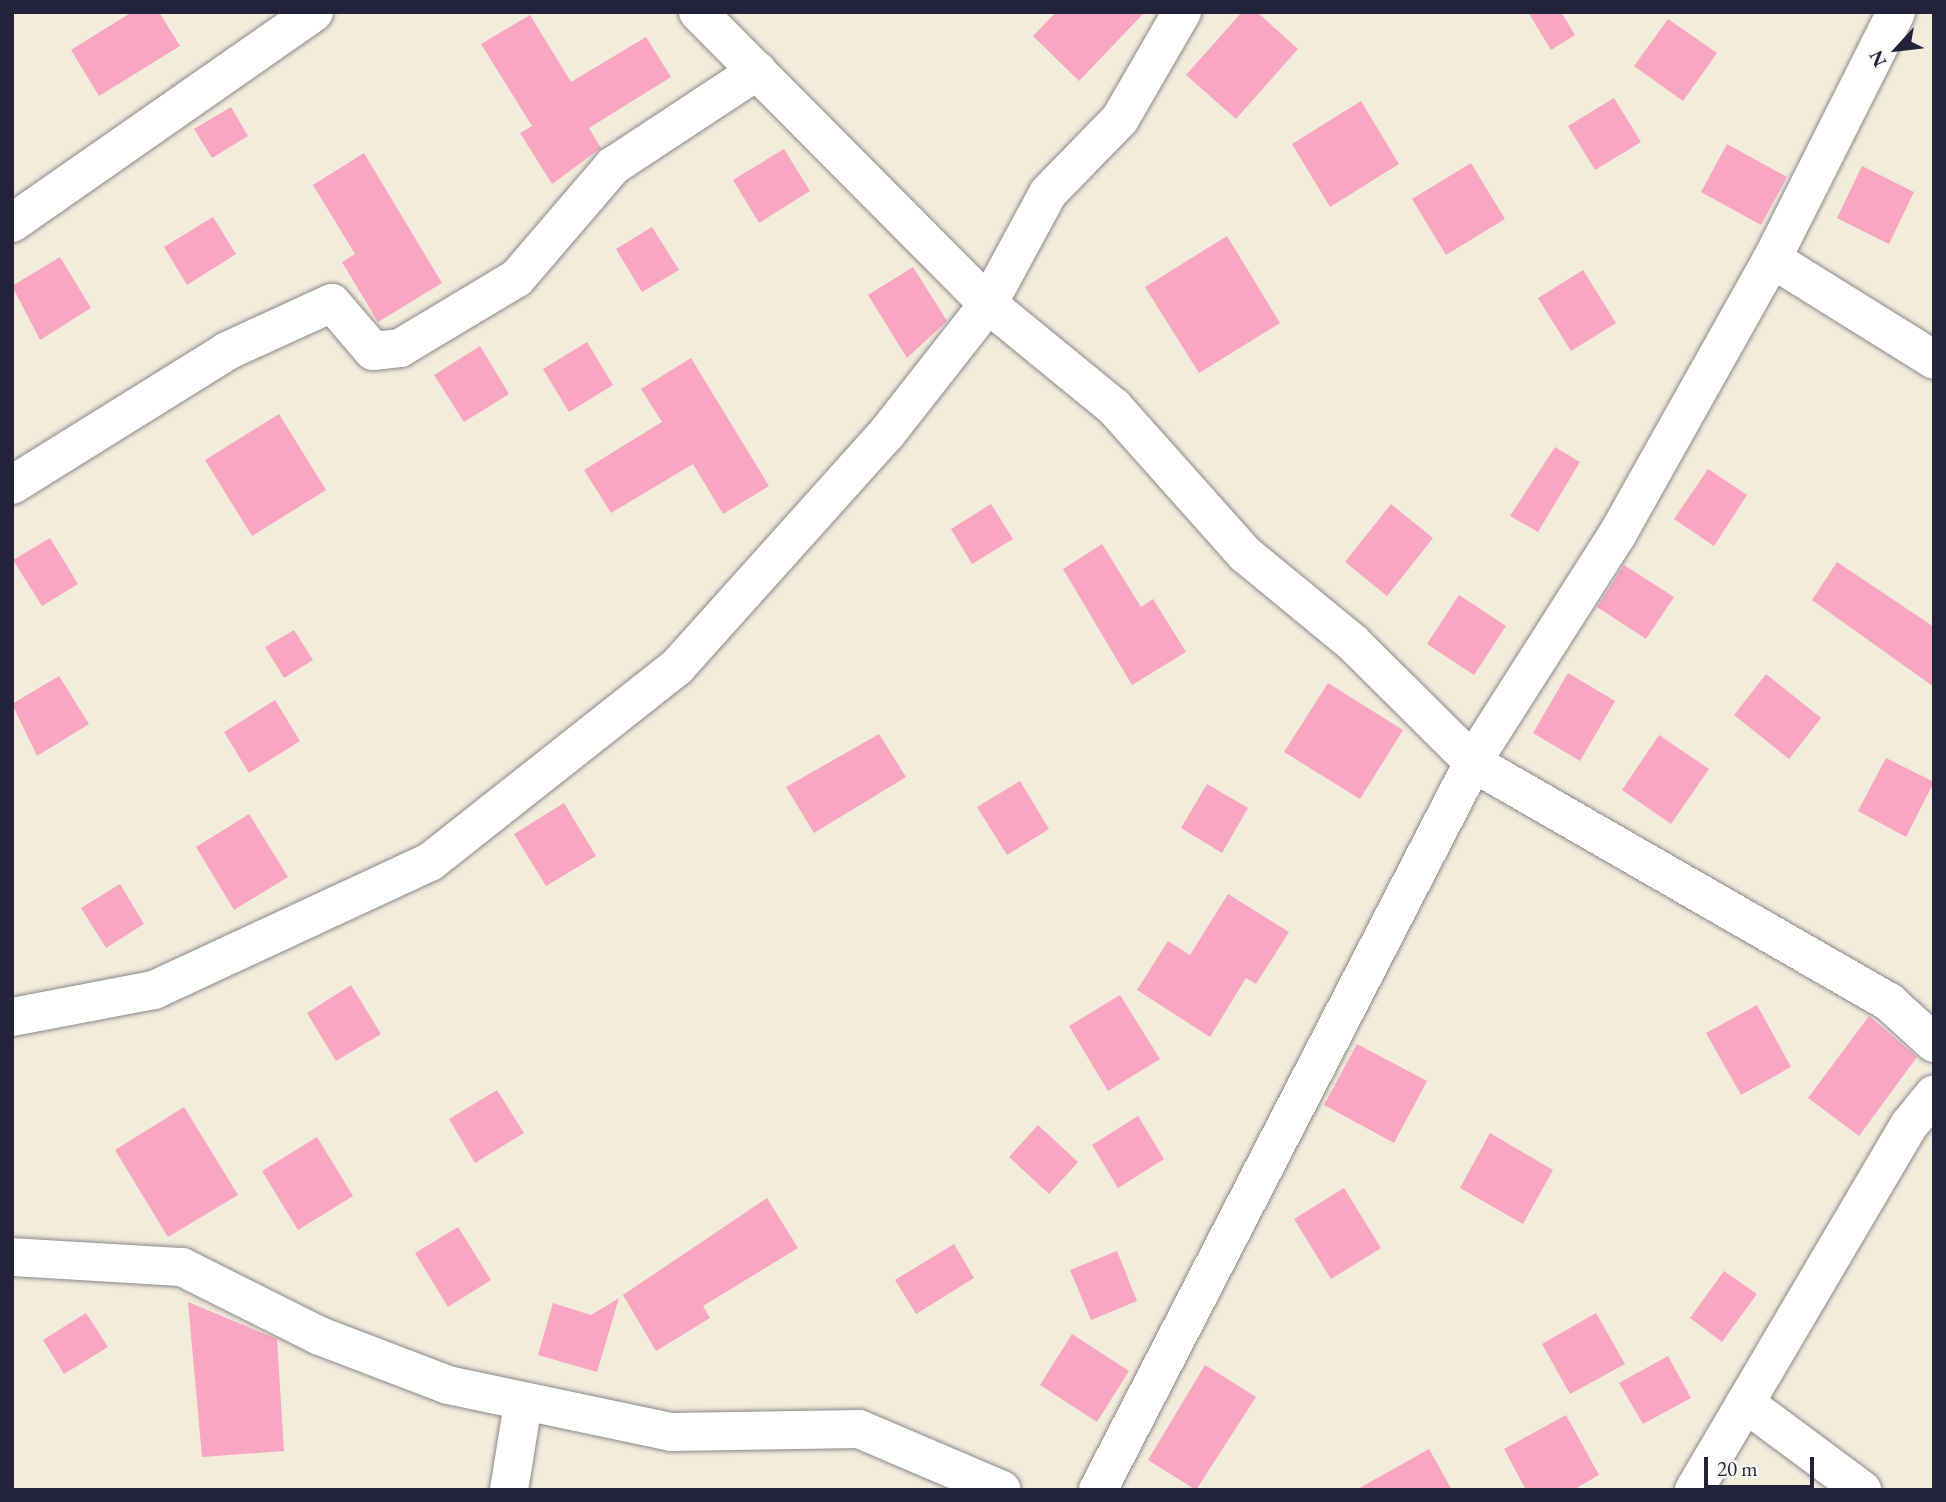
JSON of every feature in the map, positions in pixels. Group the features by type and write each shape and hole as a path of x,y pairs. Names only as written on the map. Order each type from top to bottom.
{"street":[{"path":"12,223 313,12"},
{"path":"698,12 988,304 1114,407 1246,555 1352,642 1475,764 1889,1002 1934,1043"},
{"path":"12,1017 154,990 430,862 677,667 887,433 988,304 1048,193 1121,119 1182,12"},
{"path":"1098,1490 1475,764 1617,535 1772,259 1896,12"},
{"path":"12,485 227,351 332,303 373,351 400,348 517,278 613,166 757,71"},
{"path":"1772,259 1934,360"},
{"path":"1694,1490 1910,1124 1934,1094"},
{"path":"12,1257 182,1267 320,1336 448,1385 523,1404 671,1432 859,1429 1002,1490"},
{"path":"1745,1403 1862,1490"},
{"path":"509,1490 523,1404"}],"building":[{"path":"132,12 159,12 180,46 99,96 71,50"},
{"path":"1056,12 1145,12 1079,81 1033,36"},
{"path":"1242,12 1257,12 1298,49 1236,119 1186,75"},
{"path":"1528,12 1561,12 1575,35 1551,50"},
{"path":"530,15 571,82 646,37 671,77 589,128 601,148 552,184 520,133 532,126 481,44"},
{"path":"1668,19 1717,53 1683,101 1634,66"},
{"path":"1614,98 1641,142 1595,170 1568,126"},
{"path":"1361,101 1399,164 1330,207 1292,144"},
{"path":"231,107 248,136 212,158 194,129"},
{"path":"1727,144 1787,177 1761,225 1701,192"},
{"path":"784,149 810,191 759,223 733,180"},
{"path":"364,153 442,283 378,322 342,262 355,254 313,185"},
{"path":"1471,163 1505,219 1446,255 1412,199"},
{"path":"1862,166 1914,192 1889,244 1837,218"},
{"path":"213,217 236,254 187,285 164,247"},
{"path":"652,227 679,270 642,292 616,249"},
{"path":"1227,236 1280,323 1199,373 1145,287"},
{"path":"60,257 91,308 40,340 12,286"},
{"path":"913,267 947,321 907,358 868,295"},
{"path":"1583,270 1616,323 1571,351 1538,298"},
{"path":"587,342 613,385 569,412 543,369"},
{"path":"480,346 509,394 464,422 434,375"},
{"path":"691,358 769,486 723,514 693,464 611,513 584,470 662,422 641,389"},
{"path":"279,414 326,490 252,536 205,460"},
{"path":"1555,447 1580,462 1538,532 1510,516"},
{"path":"1708,469 1747,495 1714,546 1674,519"},
{"path":"991,504 1013,539 972,564 951,529"},
{"path":"1391,504 1433,538 1387,596 1345,562"},
{"path":"50,538 78,584 42,606 13,560"},
{"path":"1102,544 1141,607 1153,599 1186,652 1132,685 1063,569"},
{"path":"1837,562 1934,627 1934,687 1812,600"},
{"path":"1624,565 1674,597 1646,639 1597,607"},
{"path":"1459,595 1506,626 1474,675 1427,644"},
{"path":"294,630 313,660 284,678 265,647"},
{"path":"1568,673 1615,701 1580,761 1533,733"},
{"path":"1766,674 1821,718 1789,759 1734,715"},
{"path":"59,676 89,724 37,756 12,704"},
{"path":"1328,683 1403,730 1360,799 1284,752"},
{"path":"275,700 300,741 249,773 224,732"},
{"path":"879,734 906,777 814,833 786,787"},
{"path":"1659,735 1709,769 1671,824 1622,790"},
{"path":"1886,758 1934,782 1906,837 1858,811"},
{"path":"1020,781 1049,829 1007,855 977,807"},
{"path":"1207,784 1248,808 1222,853 1181,828"},
{"path":"564,803 596,856 546,886 514,834"},
{"path":"249,814 288,877 234,910 196,847"},
{"path":"120,884 144,924 106,948 81,908"},
{"path":"1228,894 1289,932 1256,984 1246,978 1210,1037 1137,990 1168,941 1190,955"},
{"path":"351,985 381,1034 336,1061 307,1013"},
{"path":"1120,995 1160,1059 1108,1091 1069,1026"},
{"path":"1757,1005 1791,1067 1741,1095 1706,1033"},
{"path":"1869,1016 1917,1057 1859,1136 1808,1098"},
{"path":"1357,1044 1427,1081 1394,1143 1324,1105"},
{"path":"497,1090 524,1133 475,1163 449,1119"},
{"path":"184,1107 238,1195 168,1237 115,1150"},
{"path":"1138,1116 1164,1159 1118,1188 1092,1145"},
{"path":"1038,1125 1078,1162 1049,1194 1009,1157"},
{"path":"1490,1133 1553,1170 1523,1224 1460,1188"},
{"path":"317,1137 353,1196 298,1230 262,1171"},
{"path":"1344,1188 1381,1248 1331,1279 1294,1219"},
{"path":"767,1198 798,1248 703,1306 710,1318 656,1351 623,1295"},
{"path":"458,1227 491,1280 448,1307 415,1253"},
{"path":"954,1244 974,1278 916,1314 895,1280"},
{"path":"1117,1251 1137,1301 1091,1320 1070,1270"},
{"path":"1724,1271 1757,1294 1722,1342 1690,1318"},
{"path":"619,1298 597,1372 538,1355 553,1303 591,1315"},
{"path":"188,1302 277,1339 284,1451 202,1457"},
{"path":"86,1313 108,1347 64,1374 43,1340"},
{"path":"1596,1313 1625,1364 1570,1394 1542,1344"},
{"path":"1072,1334 1129,1371 1097,1422 1040,1385"},
{"path":"1668,1356 1691,1398 1643,1424 1619,1383"},
{"path":"1205,1365 1256,1397 1196,1490 1148,1460"},
{"path":"1566,1415 1599,1475 1573,1490 1526,1490 1504,1449"},
{"path":"1429,1449 1452,1490 1356,1490"}]}
